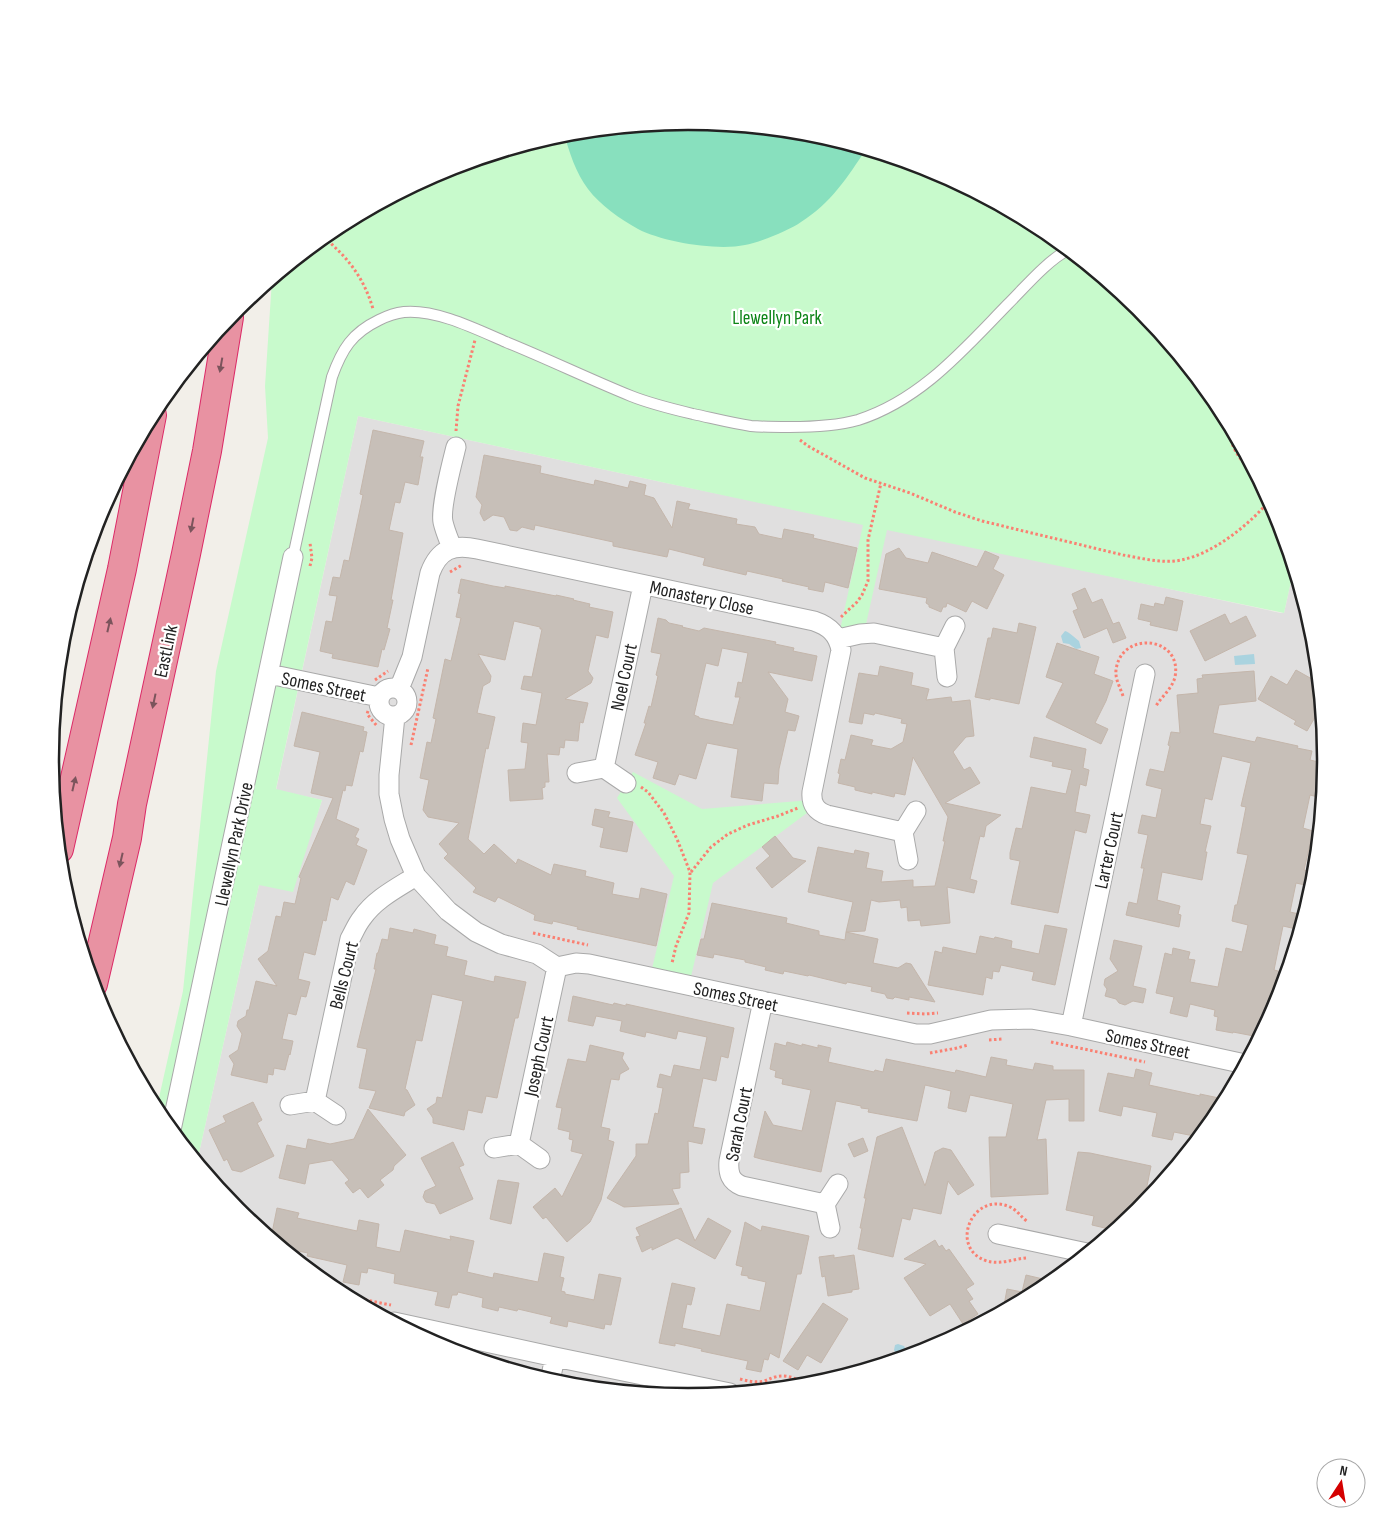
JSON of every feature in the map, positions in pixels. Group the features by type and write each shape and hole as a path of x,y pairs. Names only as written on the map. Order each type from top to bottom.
{"highway":[{"name":"EastLink","path":"96,971 186,554 226,332"},
{"path":"63,831 122,569 148,436"}],"street":[{"path":"399,689 412,657 433,565 441,555 452,548 443,522 442,512 456,447"},
{"name":"Monastery Close","path":"452,548 472,548 814,621 826,626 838,638"},
{"name":"Llewellyn Park Drive","path":"173,1120 293,557"},
{"name":"Noel Court","path":"604,768 643,585"},
{"path":"947,677 944,648 954,626"},
{"path":"903,832 827,815 819,812 812,802 812,792 841,650 838,638 874,633 944,648"},
{"name":"Somes Street","path":"269,674 374,697"},
{"name":"Larter Court","path":"1071,1026 1145,674"},
{"path":"391,687 399,689 405,695 407,704 403,712 390,716 382,711 374,697 391,687"},
{"path":"395,716 389,794 400,839 416,876 448,911 476,932 501,944 538,954 557,967"},
{"path":"577,773 604,768 626,783"},
{"path":"908,860 903,832 916,812"},
{"name":"Bells Court","path":"315,1101 350,939 366,913 384,896 416,876"},
{"name":"Somes Street","path":"557,967 576,963 589,964 916,1034 930,1034 991,1020 1031,1019 1239,1063"},
{"name":"Joseph Court","path":"519,1144 557,967"},
{"name":"Sarah Court","path":"763,1002 729,1161 730,1175 736,1184 742,1186 825,1204"},
{"path":"290,1105 315,1101 336,1115"},
{"path":"494,1148 519,1144 540,1159"},
{"path":"830,1228 825,1204 838,1184"},
{"path":"998,1234 1079,1251"},
{"path":"420,1328 704,1388"},
{"path":"552,1373 555,1357"}],"lane":[{"path":"293,557 332,377 345,347 354,336 367,326 389,316 404,312 420,312 447,319 478,330 659,406 731,423 754,426 812,427 857,420 882,410 914,393 949,364 1040,272 1062,253"}],"path":[{"path":"329,243 346,259 368,292 376,322"},
{"path":"456,447 458,406 478,330"},
{"path":"783,427 808,446 865,478 982,521 1123,555 1164,561 1180,560 1193,556 1228,538 1247,525 1264,507"},
{"path":"1231,441 1234,450 1241,460"},
{"path":"839,619 857,602 868,581 868,540 881,483"},
{"path":"449,573 464,564"},
{"path":"410,749 430,661"},
{"path":"378,728 367,714 374,697 375,678 390,669"},
{"path":"626,783 646,789 653,797 673,829 690,872 688,918 676,946 672,964 666,962"},
{"path":"690,872 717,842 734,830 778,816 812,802"},
{"path":"532,933 597,947"},
{"path":"900,1012 925,1014 945,1012"},
{"path":"984,1040 1010,1038"},
{"path":"1042,1040 1149,1062"},
{"path":"926,1053 946,1051 970,1044"}],"shaded area":[{"path":"358,416 1281,613 1284,613 1291,580 1305,636 1316,718 1316,800 1312,841 1296,922 1284,961 1269,1000 1233,1074 1211,1109 1161,1174 1103,1232 1071,1258 1003,1304 966,1323 890,1355 851,1367 770,1383 729,1387 647,1387 606,1383 525,1367 447,1340 373,1304 305,1258 243,1204 199,1154 259,885 308,842 322,800 276,790"}],"green space":[{"path":"688,130 770,135 811,142 862,154 830,198 801,222 758,242 733,247 720,247 690,244 661,238 638,229 617,216 598,201 588,189 573,162 566,142 606,135"},
{"name":"Llewellyn Park","path":"647,131 729,131 811,142 851,151 890,163 966,195 1003,214 1038,236 1103,286 1161,344 1211,409 1233,444 1252,481 1269,518 1291,580 1284,613 887,530 864,633 838,639 863,525 358,416 276,789 322,800 293,892 259,885 199,1154 159,1099 183,991 216,671 268,438 265,386 271,287 338,236 373,214 447,178 525,151 606,135"},
{"path":"633,772 702,809 812,800 815,807 713,883 689,985 650,977 674,876 617,798"}],"water":[{"path":"1065,631 1079,641 1081,648 1076,649 1069,644 1063,643 1061,636"},
{"path":"1254,654 1255,664 1235,665 1234,656"},
{"path":"895,1345 904,1346 906,1349 895,1353"}],"building":[{"path":"373,430 424,441 420,457 423,457 418,485 405,482 400,503 395,502 389,530 403,533 387,628 390,629 384,650 382,649 378,667 332,658 333,654 320,651 326,621 332,622 337,596 329,595 333,577 340,578 344,560 349,561 363,495 360,494"},
{"path":"484,455 541,466 540,473 594,485 595,480 628,488 630,481 646,485 644,495 654,498 672,528 677,501 690,504 688,509 737,519 736,524 755,527 759,534 782,539 784,529 814,535 813,538 857,548 848,588 825,582 823,592 782,581 783,579 747,571 746,575 703,565 705,558 669,549 667,557 613,546 613,542 535,525 534,530 522,527 517,531 510,530 504,517 493,515 484,521 480,513 482,505 476,497"},
{"path":"899,548 906,558 928,563 932,552 977,567 985,551 999,557 993,569 1004,575 987,609 972,601 966,612 947,603 941,612 929,607 926,603 927,598 879,589 886,554"},
{"path":"461,579 493,586 505,588 505,586 556,595 590,604 589,607 613,612 608,638 596,635 588,671 593,678 591,683 565,699 588,703 583,723 580,722 578,741 565,740 564,748 560,747 559,755 547,754 549,782 545,782 545,787 542,788 543,799 510,801 508,770 525,769 528,743 521,742 523,723 536,725 542,693 521,689 524,676 532,677 542,629 514,621 505,660 478,654 491,676 490,682 483,686 477,713 495,717 488,749 486,748 468,839 484,854 494,844 516,864 518,859 551,875 554,864 586,871 585,876 614,883 612,894 639,899 641,888 667,894 656,946 577,929 578,927 553,921 552,924 534,920 535,915 498,897 495,902 473,892 476,888 444,858 448,854 439,844 459,823 428,817 423,810 429,780 420,778 427,742 431,743 436,719 433,718 445,659 451,661 461,618 456,617 461,594 458,593"},
{"path":"1085,588 1092,603 1102,599 1113,624 1119,622 1126,638 1113,643 1107,628 1084,638 1073,611 1078,609 1072,594"},
{"path":"1166,597 1183,601 1177,631 1150,625 1151,622 1138,619 1141,604 1154,607 1155,603 1164,605"},
{"path":"1225,614 1230,624 1246,616 1256,636 1205,661 1190,631"},
{"path":"658,618 699,631 704,628 776,642 775,644 794,648 793,651 817,656 812,681 768,672 788,699 785,712 799,716 795,731 788,730 779,769 778,784 764,783 762,801 731,797 738,749 707,743 696,779 679,774 675,785 653,778 658,762 635,755 646,723 644,723 649,706 651,707 658,676 656,675 661,654 651,652","holes":["722,648 748,653 742,683 738,682 735,697 740,697 733,725 699,718 694,715 706,663 718,666"]},
{"path":"1019,623 1036,627 1019,704 975,697 988,638 991,638 993,628 1017,633"},
{"path":"1057,643 1099,657 1094,674 1113,681 1095,723 1108,729 1101,744 1046,717 1063,683 1046,677"},
{"path":"880,666 913,673 911,685 929,689 926,700 951,697 952,702 970,700 974,736 966,737 953,752 964,770 970,767 980,783 945,803 1001,815 986,826 984,837 980,836 970,879 977,881 974,893 947,887 950,923 921,926 920,920 908,921 907,907 901,908 900,900 879,902 871,900 865,931 846,932 853,902 808,892 818,847 854,854 855,850 869,853 866,868 883,871 881,882 913,880 913,887 935,886 945,841 943,841 948,817 913,757 905,795 895,793 894,797 872,792 872,794 838,783 841,759 845,760 851,735 873,740 871,745 891,749 903,742 907,724 901,723 902,719 875,713 874,715 864,713 862,724 849,722 859,673 878,676"},
{"path":"1296,670 1312,679 1316,716 1307,731 1294,724 1296,721 1258,699 1271,676 1287,685"},
{"path":"1254,671 1256,701 1219,705 1213,733 1255,742 1257,737 1298,746 1297,748 1312,751 1310,760 1317,762 1316,797 1310,795 1303,828 1313,831 1304,870 1307,871 1305,882 1304,885 1296,883 1290,912 1298,914 1296,922 1294,929 1283,926 1274,970 1280,971 1253,1036 1216,1030 1218,1017 1214,1016 1215,1010 1190,1004 1187,1017 1170,1013 1174,997 1156,993 1165,953 1172,955 1173,948 1190,952 1188,959 1195,960 1190,982 1218,987 1226,948 1242,952 1248,925 1232,921 1248,855 1237,853 1246,807 1241,806 1251,763 1222,756 1212,800 1205,798 1200,824 1211,826 1205,852 1207,852 1202,880 1162,872 1157,900 1180,906 1178,914 1181,915 1179,927 1126,915 1129,902 1137,904 1144,868 1141,868 1148,835 1138,833 1142,815 1156,818 1162,789 1146,785 1150,769 1164,772 1171,732 1180,733 1177,695 1198,693 1197,679 1203,678 1202,675"},
{"path":"302,712 364,727 363,731 367,732 363,752 360,751 352,786 346,785 345,791 343,790 336,819 359,829 355,837 359,839 356,845 367,850 354,885 346,881 338,900 331,897 326,921 323,920 315,955 304,952 298,979 310,982 306,997 301,996 296,1015 288,1013 282,1039 293,1041 290,1055 285,1070 274,1068 273,1075 268,1074 267,1083 231,1075 234,1064 229,1056 238,1050 242,1034 237,1026 238,1021 246,1016 247,1010 249,1010 256,981 277,986 258,959 268,951 276,916 281,917 284,902 295,904 301,878 299,877 333,798 311,793 320,752 294,746"},
{"path":"1034,737 1086,749 1083,768 1089,770 1086,786 1080,784 1075,812 1090,815 1086,833 1075,830 1058,913 1011,904 1020,861 1010,859 1010,853 1016,828 1022,829 1031,787 1066,794 1072,770 1052,766 1053,762 1030,757"},
{"path":"595,809 610,812 608,817 633,822 627,852 600,847 604,828 592,825"},
{"path":"775,836 793,858 806,861 772,888 756,868 770,856 762,847"},
{"path":"712,903 787,918 786,923 819,931 819,935 845,940 846,932 878,939 873,963 898,968 906,963 911,964 935,1002 909,997 909,1000 895,997 893,999 887,998 885,994 871,991 872,987 847,982 846,984 784,971 783,974 765,970 766,967 745,962 745,960 714,954 713,958 697,955 701,939 704,939"},
{"path":"1045,925 1067,929 1055,985 1032,980 1034,972 1001,965 999,972 993,971 992,979 986,977 983,995 928,985 935,951 942,953 943,947 976,954 980,936 1012,941 1011,948 1039,954"},
{"path":"390,928 413,933 414,929 436,935 434,944 448,947 446,956 467,961 464,975 494,982 495,976 526,982 518,1018 515,1018 497,1098 486,1096 482,1113 468,1110 464,1130 433,1123 433,1118 427,1109 436,1103 437,1097 442,1098 463,1001 432,994 422,1041 416,1040 405,1089 415,1105 405,1112 404,1116 369,1108 376,1091 359,1088 367,1049 357,1047 376,969 374,969 377,953 382,939 388,940"},
{"path":"1114,940 1142,946 1133,986 1146,989 1143,1003 1133,1001 1125,1005 1119,1003 1116,999 1105,996 1107,989 1104,985 1105,979 1118,971 1110,959"},
{"path":"573,996 613,1005 614,1003 626,1006 626,1004 734,1028 728,1058 721,1056 716,1081 703,1078 693,1127 705,1129 702,1144 688,1141 689,1172 680,1173 680,1188 672,1189 679,1204 624,1207 607,1198 636,1156 636,1144 648,1144 655,1113 658,1114 663,1088 657,1087 660,1074 671,1077 674,1065 700,1070 707,1037 678,1031 676,1039 646,1032 645,1037 620,1031 622,1021 596,1016 593,1026 568,1021"},
{"path":"787,1042 802,1046 802,1044 818,1048 818,1045 831,1048 828,1062 874,1072 875,1070 883,1072 886,1059 955,1073 956,1070 986,1077 991,1057 1007,1060 1006,1065 1033,1070 1035,1063 1053,1066 1053,1070 1084,1070 1084,1121 1069,1121 1069,1099 1046,1100 1037,1140 1046,1139 1048,1194 991,1197 989,1137 1006,1137 1013,1104 970,1095 966,1112 948,1108 951,1091 925,1085 917,1121 868,1112 869,1109 861,1108 861,1106 836,1101 821,1172 761,1159 754,1157 765,1111 773,1125 802,1131 811,1090 782,1084 783,1079 775,1077 776,1071 770,1069 775,1043 786,1046"},
{"path":"590,1045 624,1053 622,1058 629,1069 620,1074 619,1080 611,1079 601,1127 610,1129 608,1140 614,1142 601,1200 590,1222 567,1242 546,1217 543,1219 533,1207 555,1188 562,1197 583,1154 571,1151 573,1140 569,1139 570,1132 558,1129 562,1108 556,1107 568,1059 586,1062"},
{"path":"1136,1069 1152,1073 1149,1085 1200,1096 1200,1094 1218,1098 1192,1136 1174,1132 1172,1140 1152,1136 1157,1113 1123,1106 1121,1116 1099,1111 1108,1073 1134,1078"},
{"path":"253,1102 262,1120 257,1123 274,1156 241,1172 232,1170 227,1159 224,1161 209,1130 226,1122 223,1116"},
{"path":"368,1109 406,1155 394,1166 393,1170 380,1180 384,1185 368,1198 360,1188 353,1193 345,1183 349,1180 332,1160 309,1164 305,1184 279,1178 287,1145 306,1149 308,1139 330,1144 354,1139"},
{"path":"902,1127 925,1186 935,1152 943,1148 951,1150 974,1185 958,1195 948,1181 941,1214 913,1208 910,1220 902,1218 893,1257 858,1249 866,1198 864,1198 877,1137"},
{"path":"863,1138 868,1151 854,1157 848,1144"},
{"path":"453,1142 464,1165 459,1167 473,1199 440,1214 435,1204 426,1202 423,1197 425,1191 436,1186 421,1158"},
{"path":"1078,1152 1151,1166 1146,1190 1113,1222 1111,1222 1107,1228 1092,1225 1094,1216 1066,1210"},
{"path":"498,1180 519,1183 511,1224 490,1219"},
{"path":"277,1208 299,1213 297,1218 357,1231 359,1220 379,1224 376,1247 400,1252 405,1230 451,1240 450,1236 474,1241 467,1272 493,1278 494,1273 538,1282 544,1253 564,1257 560,1277 564,1278 561,1291 565,1292 565,1294 594,1300 599,1274 621,1278 611,1325 605,1324 604,1329 568,1321 567,1327 550,1323 552,1317 518,1309 517,1311 499,1307 498,1311 482,1307 483,1298 458,1292 457,1295 452,1295 449,1308 435,1305 438,1292 394,1283 395,1274 368,1268 367,1273 361,1272 359,1285 343,1282 347,1265 307,1256 308,1253 296,1251 272,1231"},
{"path":"681,1208 695,1241 708,1218 731,1231 715,1259 677,1238 652,1250 652,1247 642,1252 636,1237 640,1236 636,1228"},
{"path":"745,1222 761,1231 762,1226 809,1236 801,1274 797,1274 779,1358 770,1353 768,1360 764,1359 761,1372 746,1369 748,1361 701,1351 702,1349 675,1343 675,1346 659,1343 672,1283 695,1288 691,1305 687,1304 682,1328 720,1336 727,1304 760,1311 766,1282 741,1275 743,1267 736,1265"},
{"path":"935,1240 939,1247 942,1245 946,1251 949,1249 974,1284 966,1289 973,1299 969,1301 978,1314 963,1324 950,1304 930,1316 904,1278 926,1264 904,1259"},
{"path":"834,1255 834,1258 854,1255 859,1289 828,1296 825,1276 822,1277 819,1257"},
{"path":"1026,1275 1042,1279 1038,1282 1004,1303 1007,1289 1022,1292"},
{"path":"823,1303 848,1319 821,1363 807,1355 798,1370 783,1361"}]}
